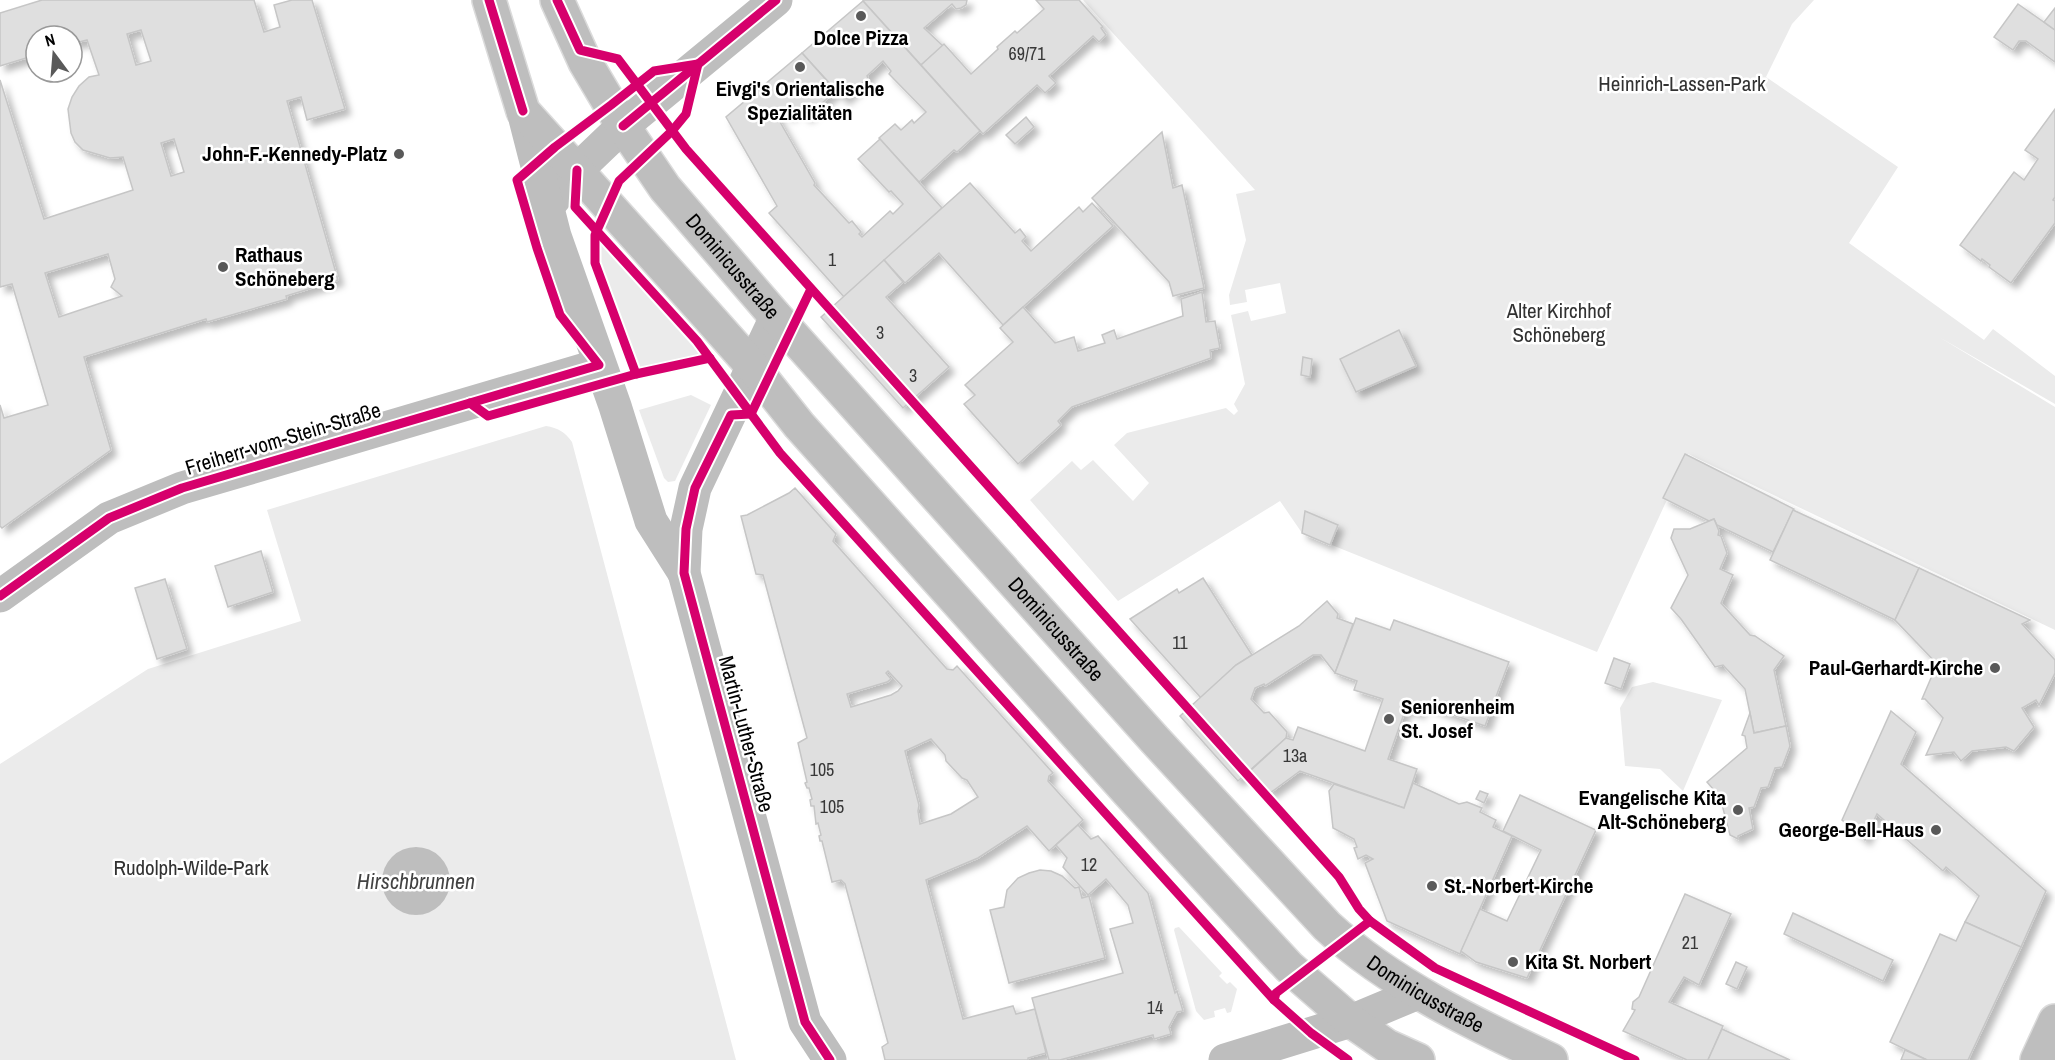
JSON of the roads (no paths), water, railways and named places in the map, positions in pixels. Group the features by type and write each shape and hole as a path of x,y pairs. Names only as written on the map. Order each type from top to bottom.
{"main road":[{"path":"489,0 523,111 547,208 599,364"},
{"path":"557,0 585,62 623,126"},
{"path":"547,208 577,170 623,126 776,0"},
{"path":"523,111 753,368 799,425 1160,828 1289,967 1351,1021 1387,1046 1418,1060"},
{"name":"Dominicusstraße","path":"623,126 664,188 776,317 1155,740 1327,926 1418,993 1551,1060"},
{"name":"Martin-Luther-Straße","path":"684,573 686,529 695,488 776,317"},
{"name":"Martin-Luther-Straße","path":"599,364 651,521 684,573 805,1022 830,1060"},
{"name":"Freiherr-vom-Stein-Straße","path":"0,596 109,518 182,488 599,364"},
{"path":"1225,1060 1351,1021 1418,993"},
{"path":"2037,1060 2055,1021"},
{"name":"Martin-Luther-Straße","path":"802,1060 801,1047 805,1022"}],"water":[{"name":"Hirschbrunnen","path":"416,847 429,850 440,857 447,868 450,881 447,894 440,905 429,912 416,915 403,912 392,905 385,894 382,881 385,868 392,857 403,850"}],"place":[{"name":"Dolce Pizza","path":"861,16"},
{"name":"Eivgi's Orientalische Spezialitäten","path":"800,67"},
{"name":"John-F.-Kennedy-Platz","path":"399,154"},
{"name":"Rathaus Schöneberg","path":"223,267"},
{"name":"Paul-Gerhardt-Kirche","path":"1995,668"},
{"name":"Seniorenheim St. Josef","path":"1389,719"},
{"name":"Evangelische Kita Alt-Schöneberg","path":"1738,810"},
{"name":"George-Bell-Haus","path":"1936,830"},
{"name":"St.-Norbert-Kirche","path":"1432,886"},
{"name":"Kita St. Norbert","path":"1513,962"}],"park label":[{"name":"Heinrich-Lassen-Park","path":"1682,84"},
{"name":"Alter Kirchhof Schöneberg","path":"1559,323"},
{"name":"Rudolph-Wilde-Park","path":"191,868"}]}
